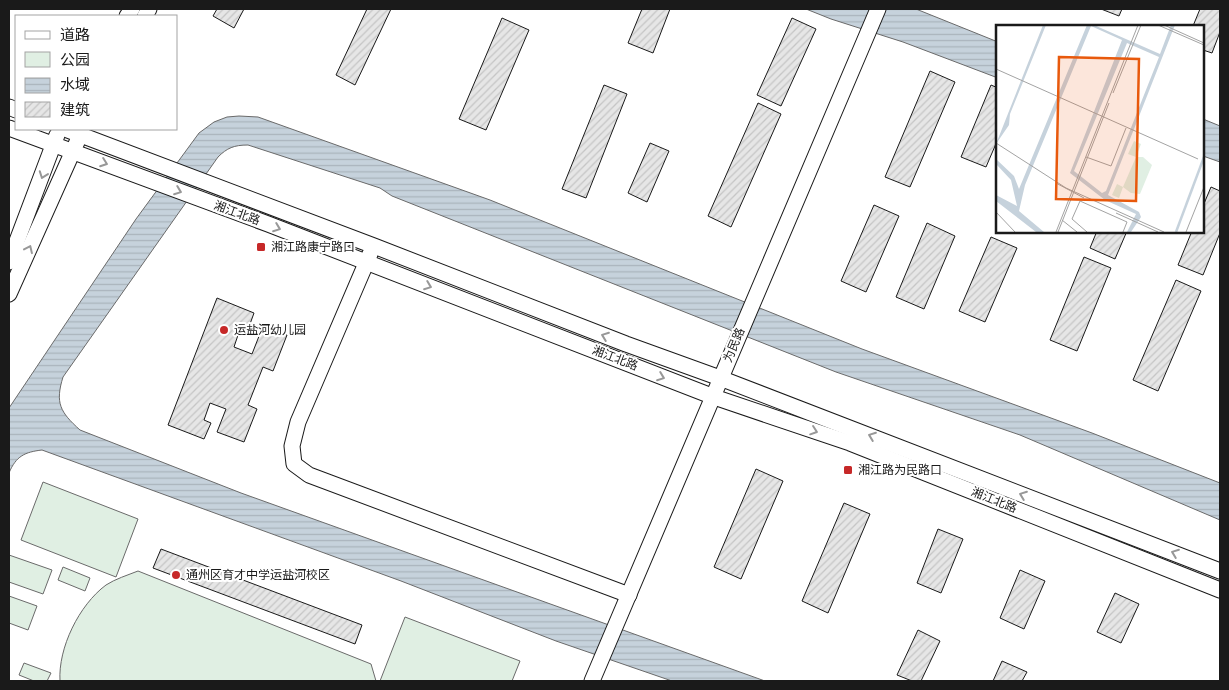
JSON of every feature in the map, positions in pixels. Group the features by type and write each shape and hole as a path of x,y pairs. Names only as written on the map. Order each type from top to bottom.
{"street":[{"name":"为民路","path":"592,681 714,397 754,296 878,9"},
{"name":"湘江北路","path":"9,128 366,262 714,397 850,443 1220,590"},
{"path":"9,262 59,130"},
{"name":"湘江北路","path":"83,132 171,169 1220,571"},
{"path":"9,294 83,132"},
{"path":"374,246 298,422 292,446 294,464 308,476 629,595"}],"green space":[{"path":"43,482 138,519 116,577 21,540"},
{"path":"9,555 52,570 43,594 9,582"},
{"path":"63,567 90,578 85,591 58,580"},
{"path":"138,571 371,664 376,681 60,681 60,668 67,641 79,615 106,585"},
{"path":"9,596 37,606 28,630 9,623"},
{"path":"405,617 520,661 512,681 380,681"},
{"path":"24,663 51,673 47,681 34,681 19,675"}],"water":[{"path":"806,9 916,9 996,41 996,77 903,42"},
{"path":"227,117 258,117 490,200 862,349 1092,433 1220,483 1220,520 1020,435 836,372 392,196 380,188 248,145 231,148 218,157 63,377 59,394 61,406 73,424 80,430 241,493 765,681 672,681 556,641 401,581 42,450 22,456 9,473 9,408 136,219 199,133 214,122"},
{"path":"1204,119 1220,126 1220,162 1204,156"}],"building":[{"path":"217,9 244,9 234,28 213,16"},
{"path":"367,9 391,9 355,85 336,75"},
{"path":"642,9 670,9 653,53 628,43"},
{"path":"1101,9 1122,9 1119,16"},
{"path":"1200,9 1220,9 1220,32 1212,53 1204,50 1204,25 1193,25"},
{"path":"502,18 529,30 486,130 459,119"},
{"path":"792,18 816,29 781,106 757,95"},
{"path":"930,71 955,82 910,187 885,177"},
{"path":"604,85 627,94 586,198 562,189"},
{"path":"991,85 996,87 996,144 986,167 961,157"},
{"path":"758,103 781,114 731,227 708,216"},
{"path":"650,143 669,151 647,202 628,193"},
{"path":"1211,187 1220,191 1220,233 1203,275 1178,265 1192,232 1204,232 1204,204"},
{"path":"874,205 899,216 866,292 841,281"},
{"path":"927,223 955,236 924,309 896,297"},
{"path":"1097,232 1127,232 1115,259 1090,248"},
{"path":"991,237 1017,248 985,322 959,311"},
{"path":"1084,257 1111,268 1077,351 1050,340"},
{"path":"1176,280 1201,291 1158,391 1133,380"},
{"path":"217,298 254,313 246,335 239,332 234,347 252,354 263,326 287,335 273,371 263,367 248,405 257,409 244,442 217,432 226,409 210,403 204,420 211,423 204,439 168,425"},
{"path":"756,469 783,481 741,579 714,567"},
{"path":"844,503 870,514 828,613 802,601"},
{"path":"938,529 963,539 941,593 917,583"},
{"path":"161,549 362,625 355,644 153,568"},
{"path":"1020,570 1045,581 1024,629 1000,618"},
{"path":"1115,593 1139,604 1121,643 1097,632"},
{"path":"918,630 940,641 921,681 912,681 897,675"},
{"path":"1002,661 1027,672 1022,681 993,681"}],"place":[{"name":"湘江路康宁路口","path":"261,247"},
{"name":"运盐河幼儿园","path":"224,330"},
{"name":"湘江路为民路口","path":"848,470"},
{"name":"通州区育才中学运盐河校区","path":"176,575"}]}
